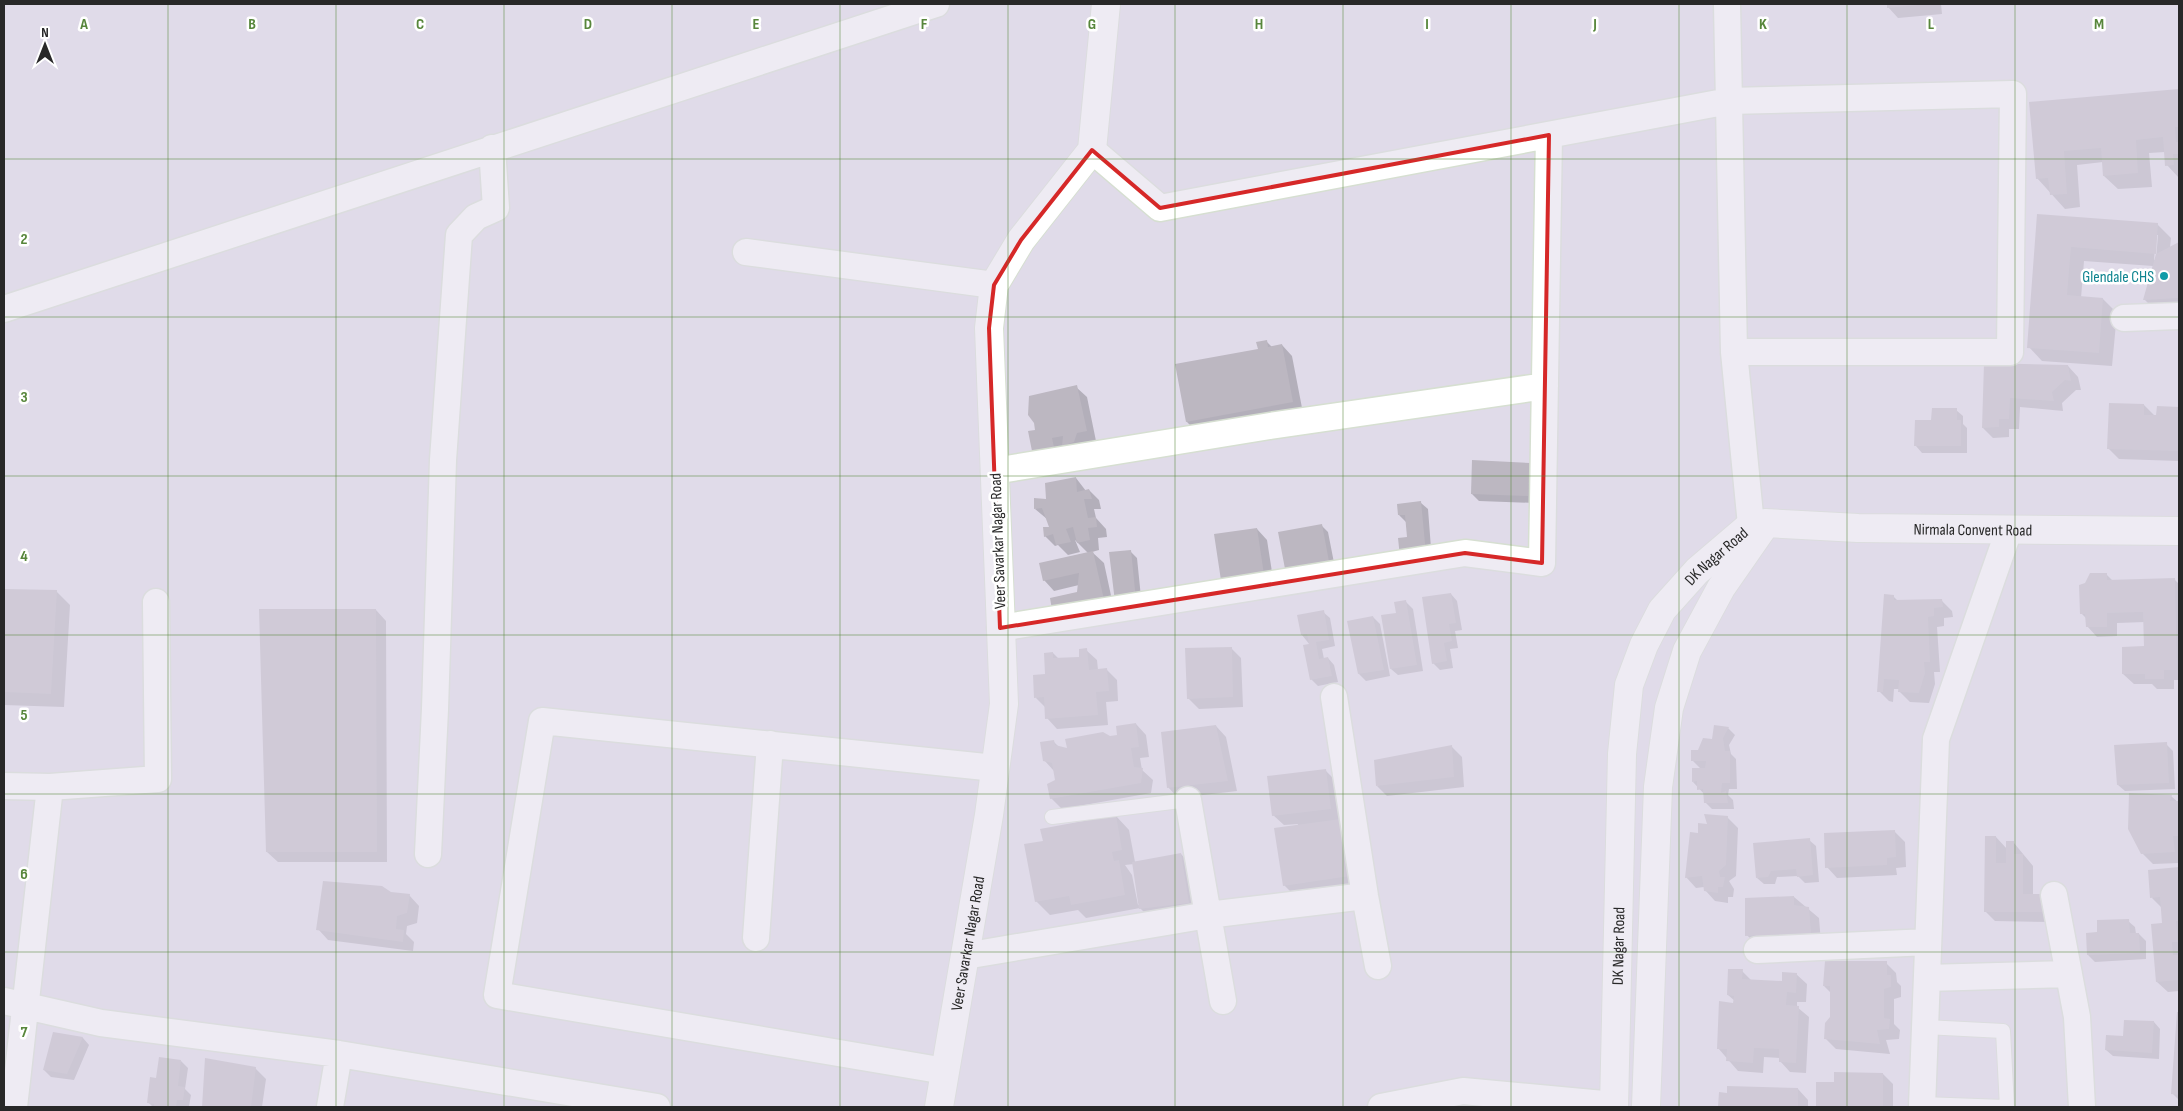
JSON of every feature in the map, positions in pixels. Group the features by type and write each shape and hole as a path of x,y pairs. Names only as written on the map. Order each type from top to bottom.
{"main road":[{"path":"1092,150 1106,4"},
{"name":"Veer Savarkar Nagar Road","path":"939,1107 965,956 1004,704 989,328 994,285 1021,240 1092,150"},
{"name":"Nirmala Convent Road","path":"1758,524 1858,528 2179,530"},
{"name":"DK Nagar Road","path":"1614,1106 1622,754 1629,685 1644,646 1662,610 1697,571 1758,524"},
{"name":"DK Nagar Road","path":"1646,1107 1658,787 1669,708 1687,651 1758,524"}],"street":[{"path":"4,309 936,4"},
{"path":"1726,4 1734,352 1758,524"},
{"path":"1092,150 1160,208 1729,101 2013,94 2010,352 1734,352"},
{"path":"1000,628 1465,552 1542,563 1549,134"},
{"path":"428,854 443,460 459,235 476,217 496,208 492,148"},
{"path":"746,252 994,285"},
{"path":"2124,318 2179,316"},
{"path":"994,471 1270,426 1545,386"},
{"path":"1922,1106 1936,739 2009,530"},
{"path":"4,786 50,787 158,779 156,602"},
{"path":"1334,698 1378,966"},
{"path":"945,1071 497,995 542,720 995,768"},
{"path":"756,938 770,744"},
{"path":"14,1107 15,1003 50,787"},
{"path":"1188,800 1224,1001"},
{"path":"2054,895 2077,1017 2082,1107"},
{"path":"965,956 1208,915 1365,896"},
{"path":"1757,950 1928,942"},
{"path":"1927,978 2069,974"},
{"path":"15,1003 101,1023 339,1054 532,1097 657,1107"},
{"path":"330,1107 339,1054"},
{"path":"1381,1107 1463,1091 1614,1106"}],"lane":[{"path":"1052,817 1188,800"},
{"path":"1922,1106 2006,1107 2003,1031 1925,1027"}],"highlighted area":[{"path":"1549,135 1542,563 1465,553 1000,628 989,328 994,285 1021,240 1092,150 1160,208"}],"building":[{"path":"1887,4 1919,4 1919,5 1887,8"},
{"path":"2179,89 2179,127 2175,127 2176,142 2179,142 2179,154 2173,154 2174,165 2165,166 2163,137 2136,140 2138,173 2103,176 2101,148 2064,151 2067,194 2050,195 2048,178 2036,179 2029,102"},
{"path":"2037,214 2158,223 2156,254 2071,247 2067,295 2103,298 2099,353 2027,348"},
{"name":"Glendale CHS","path":"2179,242 2179,298 2143,300 2156,254"},
{"path":"1267,340 1268,347 1282,344 1293,402 1186,422 1175,364 1258,349 1256,342"},
{"path":"1984,363 2068,365 2071,381 2065,380 2052,392 2054,401 2010,398 2009,419 1999,419 1999,427 1982,428"},
{"path":"1077,385 1087,431 1077,433 1074,442 1062,446 1063,436 1052,438 1054,447 1032,451 1028,431 1035,430 1034,423 1028,415 1029,396"},
{"path":"2109,403 2144,404 2144,415 2156,415 2157,406 2179,407 2178,451 2107,449"},
{"path":"1932,408 1957,408 1957,420 1961,420 1961,446 1914,446 1915,420 1931,420"},
{"path":"1472,460 1530,463 1528,496 1471,494"},
{"path":"1076,477 1077,492 1089,489 1092,499 1084,499 1088,518 1096,517 1097,527 1088,528 1090,540 1077,543 1073,527 1066,529 1071,542 1056,545 1053,534 1044,537 1043,527 1049,527 1042,508 1034,509 1034,498 1046,499 1045,483"},
{"path":"1421,501 1426,554 1400,557 1398,538 1407,537 1405,515 1398,515 1397,504"},
{"path":"1322,524 1330,567 1286,574 1278,532"},
{"path":"1257,528 1265,581 1222,587 1214,534"},
{"path":"1131,550 1136,600 1115,602 1109,552"},
{"path":"1093,551 1105,604 1053,615 1050,598 1077,592 1079,573 1043,581 1039,563"},
{"path":"2090,573 2107,573 2107,580 2175,578 2177,670 2164,670 2164,679 2145,679 2145,674 2122,674 2122,647 2144,646 2143,612 2107,613 2107,627 2086,627 2085,614 2080,614 2079,585 2085,583"},
{"path":"4,589 57,590 51,694 4,692"},
{"path":"1451,593 1456,623 1449,624 1452,641 1444,643 1447,661 1432,664 1422,597"},
{"path":"1884,594 1894,595 1894,600 1942,599 1943,607 1934,608 1934,616 1928,617 1930,662 1924,662 1925,673 1919,693 1898,692 1899,680 1884,679 1883,692 1877,692"},
{"path":"1406,600 1417,665 1390,669 1381,615 1396,613 1394,602"},
{"path":"259,609 376,609 377,852 266,852"},
{"path":"1324,610 1329,640 1316,642 1319,659 1328,657 1332,676 1310,680 1303,645 1309,644 1307,634 1301,635 1297,615"},
{"path":"1373,616 1384,670 1358,674 1347,621"},
{"path":"1232,647 1233,697 1187,699 1185,648"},
{"path":"1087,648 1089,670 1107,668 1109,691 1096,692 1098,715 1045,719 1044,697 1034,698 1033,675 1045,674 1044,653 1053,652 1053,658 1079,657 1079,649"},
{"path":"1136,723 1139,747 1131,748 1134,767 1143,768 1141,783 1050,799 1047,784 1055,780 1052,763 1043,761 1040,742 1054,740 1055,745 1067,748 1065,739 1103,732 1110,736 1117,735 1116,726"},
{"path":"1216,725 1228,781 1167,788 1161,732"},
{"path":"1714,725 1729,727 1723,738 1725,751 1730,751 1730,783 1722,783 1721,793 1726,791 1728,803 1704,803 1703,789 1697,790 1697,781 1692,782 1692,768 1705,768 1706,761 1691,761 1691,750 1698,750 1703,738 1712,739"},
{"path":"2167,742 2169,783 2117,785 2114,745"},
{"path":"1452,745 1454,777 1376,786 1374,760"},
{"path":"1326,769 1331,809 1272,816 1267,776"},
{"path":"2129,793 2172,795 2170,801 2179,801 2179,836 2173,836 2175,852 2141,854 2128,829"},
{"path":"1704,814 1728,816 1726,865 1719,871 1720,877 1725,877 1723,887 1718,887 1718,893 1704,891 1702,876 1685,878 1690,832 1698,833 1698,823 1707,824"},
{"path":"1116,815 1122,850 1112,852 1114,861 1119,860 1125,895 1071,905 1069,896 1035,902 1024,844 1043,841 1040,829"},
{"path":"1348,818 1357,875 1283,886 1274,828"},
{"path":"1895,830 1896,857 1887,858 1887,865 1825,868 1824,833"},
{"path":"1985,836 1996,836 1996,863 2006,863 2006,841 2014,841 2014,854 2023,854 2023,894 2042,894 2042,912 1984,912"},
{"path":"1810,838 1813,875 1797,877 1796,869 1771,871 1768,877 1756,878 1753,843"},
{"path":"1181,853 1189,903 1139,909 1132,862"},
{"path":"2179,867 2179,921 2176,921 2178,942 2172,942 2173,955 2179,955 2179,980 2156,982 2151,924 2162,923 2160,897 2150,898 2148,870"},
{"path":"323,881 382,886 391,892 410,894 407,913 397,916 396,929 404,930 403,942 316,930"},
{"path":"1794,896 1794,905 1809,907 1811,933 1745,936 1745,898"},
{"path":"2129,919 2130,933 2139,933 2140,953 2087,955 2086,933 2097,932 2097,920"},
{"path":"1825,961 1887,961 1887,975 1891,975 1891,987 1884,989 1884,1018 1890,1019 1889,1029 1877,1030 1880,1044 1824,1039 1825,1023 1830,1017 1830,986 1823,986"},
{"path":"1728,969 1743,969 1742,979 1782,981 1782,972 1797,973 1796,993 1787,992 1786,1005 1799,1006 1796,1063 1779,1062 1779,1049 1754,1048 1753,1063 1726,1061 1727,1049 1717,1049 1719,1001 1733,1003 1734,996 1727,995"},
{"path":"2177,1012 2179,1012 2179,1095 2171,1094"},
{"path":"2124,1020 2154,1021 2152,1053 2105,1050 2106,1035 2123,1036"},
{"path":"53,1032 83,1037 67,1074 43,1070"},
{"path":"159,1057 181,1060 178,1086 185,1087 183,1100 177,1100 176,1107 154,1107 154,1104 147,1103 150,1077 156,1078"},
{"path":"205,1058 256,1067 251,1107 202,1107"},
{"path":"1834,1072 1883,1073 1883,1107 1816,1107 1816,1082 1834,1082"},
{"path":"1727,1086 1798,1088 1798,1107 1718,1107 1719,1092 1727,1093"}],"place":[{"name":"Glendale CHS","path":"2164,276"}]}
